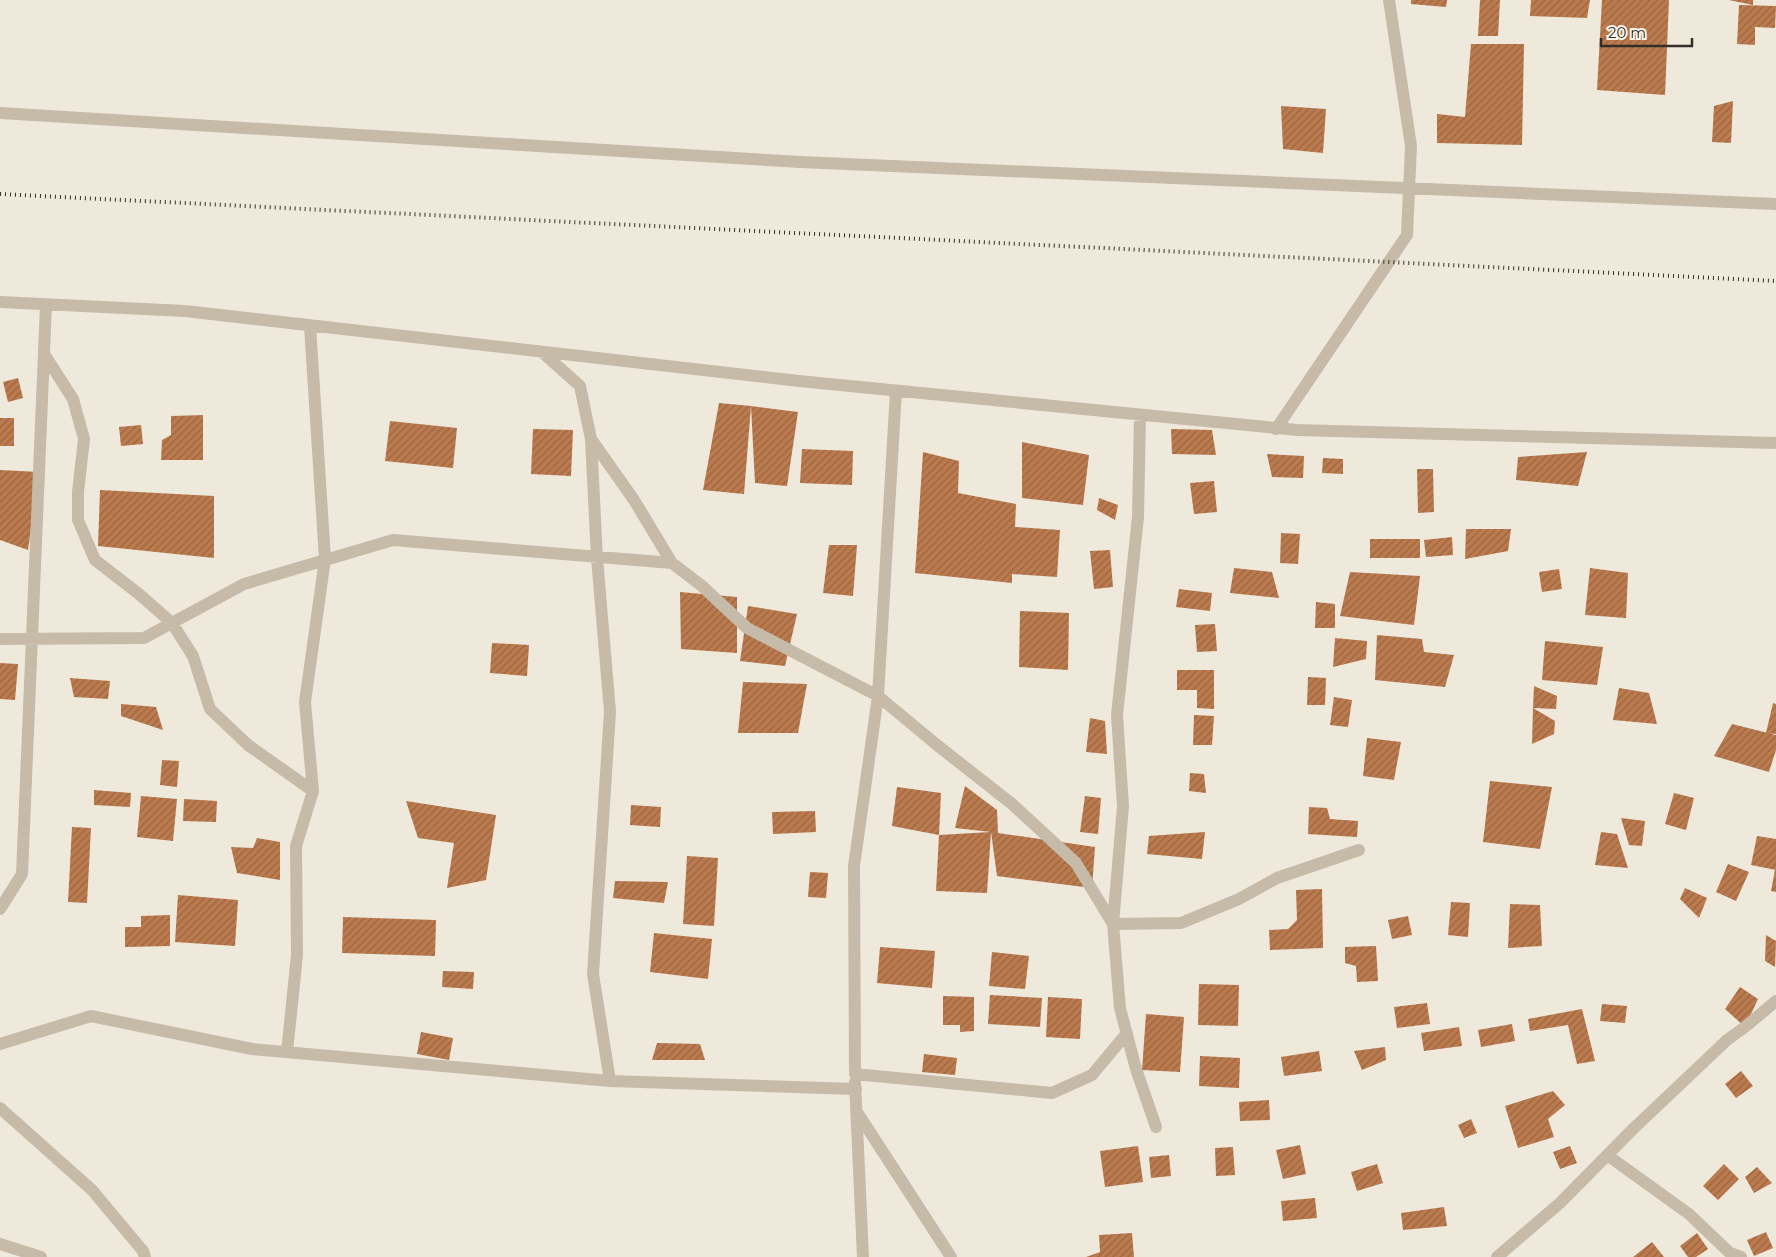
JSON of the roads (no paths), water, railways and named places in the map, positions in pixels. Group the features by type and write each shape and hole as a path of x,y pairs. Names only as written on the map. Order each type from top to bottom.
{"street":[{"path":"1276,429 1407,235 1411,146 1389,0"},
{"path":"0,101 4,114 800,162 1776,204"},
{"path":"0,302 185,311 896,391 1276,429 1776,443"},
{"path":"0,909 22,874 46,305"},
{"path":"287,1052 297,955 296,846 313,791 305,702 326,559 310,326"},
{"path":"542,352 580,386 591,439 597,558 610,712 593,974 610,1081"},
{"path":"44,354 73,399 84,438 78,492 78,520 95,560 139,594 172,623 193,656 210,709 248,745 313,791"},
{"path":"864,1257 855,1074 854,866 878,696 896,391"},
{"path":"1140,415 1138,517 1117,715 1123,806 1113,924 1120,1008 1156,1128"},
{"path":"591,439 634,500 672,563 702,586 747,628 878,696 1012,804 1076,863 1113,924"},
{"path":"0,639 144,638 244,584 393,540 672,563"},
{"path":"1113,924 1181,923 1239,899 1277,878 1359,850"},
{"path":"1497,1257 1560,1203 1607,1155 1727,1040 1776,1000"},
{"path":"0,1044 91,1016 252,1049 610,1081 856,1089"},
{"path":"855,1074 1052,1093 1092,1076 1127,1033"},
{"path":"0,1108 92,1190 143,1251 145,1257"},
{"path":"857,1112 951,1257"},
{"path":"1607,1155 1689,1214 1730,1252 1740,1257"},
{"path":"0,1244 41,1257"}],"railway":[{"path":"0,194 1776,281"}]}
